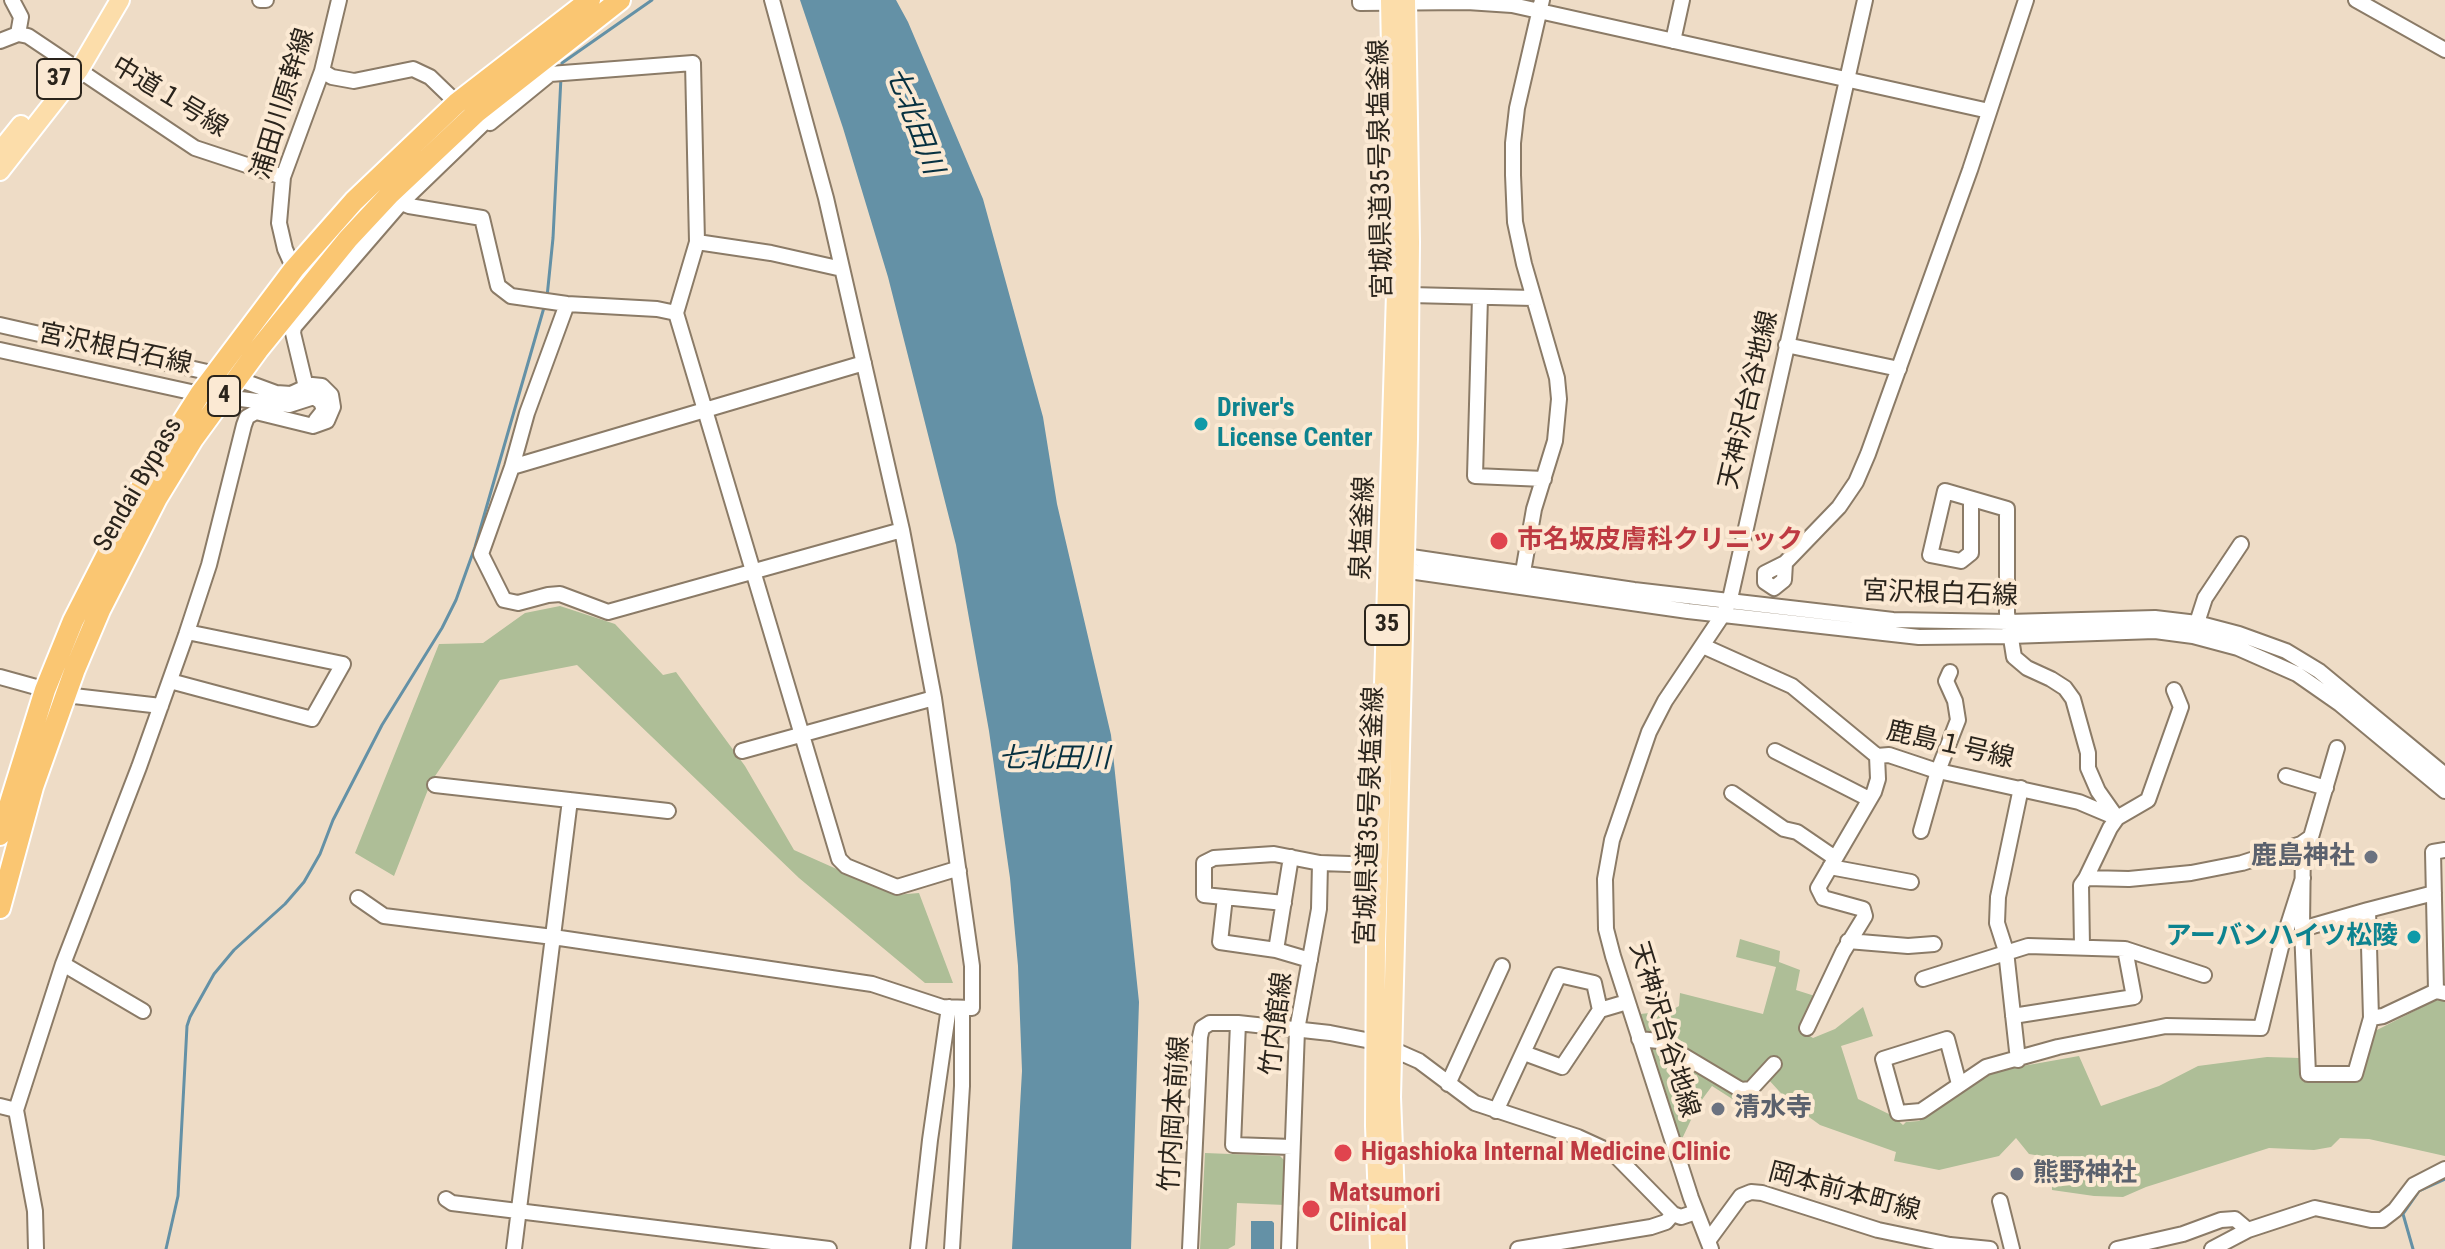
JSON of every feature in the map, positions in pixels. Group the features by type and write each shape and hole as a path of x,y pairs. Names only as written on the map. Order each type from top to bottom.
{"highway":[{"name":"Sendai Bypass","path":"0,835 55,692 157,498 193,439 258,350 348,239 395,199 473,113 590,0"},
{"name":"Sendai Bypass","path":"0,908 73,621 143,484 200,394 294,269 354,201 620,0"}],"main road":[{"name":"37","path":"2,145 74,67 107,0"},
{"name":"37","path":"0,171 120,0"},
{"name":"宮城県道35号泉塩釜線","path":"1397,1249 1393,1144 1384,1045 1397,562 1410,295 1409,85 1398,1"},
{"name":"泉塩釜線","path":"1380,1249 1375,1139 1384,1045 1378,865 1397,562 1398,1"}],"street":[{"path":"0,41 18,34 21,17 12,0"},
{"name":"浦田川原幹線","path":"294,269 279,223 283,177 322,71 339,0"},
{"path":"358,898 384,916 553,937 872,984 942,1007 972,1008 972,966 934,698 902,530 807,123 772,0"},
{"path":"1360,0 1360,3 1398,1 1541,5 1673,41 1989,111"},
{"path":"1673,41 1682,0"},
{"name":"天神沢台谷地線","path":"1710,1245 1696,1212 1639,1039 1606,929 1608,858 1649,732 1665,701 1727,606 1865,0"},
{"path":"1785,563 1825,524 1856,482 1899,369 2026,0"},
{"path":"2356,0 2445,50"},
{"path":"1523,572 1534,509 1555,441 1559,399 1557,378 1515,222 1513,143 1517,108 1541,5"},
{"name":"中道１号線","path":"18,34 28,36 195,148 283,177"},
{"path":"322,71 332,77 354,81 413,69 430,77 473,113 490,123 550,74 693,63 697,242 676,313 839,859 846,866 897,887 953,870 959,871"},
{"path":"36,1249 35,1211 16,1110 63,964 187,632 209,565 247,417 263,412 300,423 321,425 332,413 333,400 327,389 316,385 306,387 294,327 395,199 482,218 498,286 511,296 564,304 657,309 676,313"},
{"path":"697,242 771,253 842,269"},
{"path":"1410,295 1533,298"},
{"path":"1480,297 1475,476 1544,479"},
{"path":"564,304 481,554 504,600 518,603 560,594 608,612 902,530"},
{"name":"宮沢根白石線","path":"0,325 215,373 284,394 298,393 306,387"},
{"path":"1786,345 1899,369"},
{"name":"宮沢根白石線","path":"0,350 200,394 289,405 309,398 318,399 323,406 323,415 313,422 300,423"},
{"path":"512,467 864,363"},
{"path":"1971,499 1971,553 1961,561 1930,555 1945,491 2007,509 2009,629 2014,657 2027,668 2065,688 2073,699 2088,753 2088,768 2098,791 2117,818"},
{"path":"2195,630 2205,598 2241,544"},
{"path":"1397,562 1523,572 1919,637 2009,629 2195,630 2239,634 2286,651 2319,671 2445,775"},
{"path":"1397,562 1688,611 1727,606"},
{"path":"2195,630 2297,674 2340,704 2445,791"},
{"path":"170,681 312,719 343,664 187,632"},
{"name":"鹿島１号線","path":"1703,646 1792,686 1877,756 1889,755 1938,771 2079,802 2117,818"},
{"path":"1921,831 1938,771 1958,720 1955,701 1946,681 1950,672"},
{"path":"0,677 55,692 161,706"},
{"path":"2082,946 2081,885 2117,818 2148,800 2181,707 2174,690"},
{"path":"742,751 934,698"},
{"path":"2086,878 2129,879 2191,873 2242,863 2303,843 2311,837 2337,748"},
{"path":"1775,751 1869,799"},
{"path":"1807,1028 1848,941 1865,916 1863,909 1823,898 1818,888 1878,779 1877,756"},
{"path":"2286,776 2326,788"},
{"path":"435,785 668,811"},
{"path":"2018,1060 2006,951 1997,923 1998,897 2021,788"},
{"path":"1732,793 1784,829 1797,832 1833,863 1911,882"},
{"path":"514,1249 570,800"},
{"path":"2303,843 2302,929 2308,1074 2355,1074 2371,1018 2368,910"},
{"path":"2371,1018 2441,992 2433,852 2445,850"},
{"path":"1284,903 1204,895 1204,863 1214,858 1274,854 1320,863 1378,865"},
{"path":"1276,950 1291,857"},
{"name":"竹内館線","path":"1289,1249 1297,1030 1319,909 1320,863"},
{"path":"1959,1084 1947,1039 1883,1059 1898,1113 1921,1111 1986,1067 2058,1047 2166,1026 2261,1028 2281,947 2303,878"},
{"path":"2302,929 2434,893"},
{"path":"1225,897 1220,942 1276,950 1310,960"},
{"path":"1848,941 1908,946 1934,944"},
{"path":"1923,979 2028,946 2125,949 2204,975"},
{"path":"2013,1016 2134,997 2125,949"},
{"path":"63,964 143,1011"},
{"path":"1448,1084 1502,966"},
{"path":"1496,1111 1559,975 1594,983 1600,1010"},
{"path":"1524,1053 1562,1067 1600,1010 1627,1002"},
{"path":"918,1249 930,1140 956,1007"},
{"path":"952,1249 962,1086 956,1007"},
{"name":"竹内岡本前線","path":"1190,1249 1202,1028 1210,1023 1238,1023 1384,1045"},
{"path":"1238,1023 1233,1145 1292,1147"},
{"path":"1639,1039 1659,1041 1741,1090 1751,1089 1774,1064"},
{"path":"1384,1045 1419,1061 1475,1103 1578,1137 1613,1153 1673,1214 1681,1217 1696,1212"},
{"path":"0,1106 16,1110"},
{"path":"2212,1249 2248,1230 2315,1208 2382,1220 2395,1210 2414,1185 2445,1169"},
{"name":"岡本前本町線","path":"1710,1245 1741,1196 1751,1192 1878,1230 1950,1245 1990,1249"},
{"path":"446,1199 452,1203 774,1246 829,1249"},
{"path":"2000,1201 2012,1249"},
{"path":"1518,1249 1651,1227 1666,1222 1673,1214"},
{"path":"2117,1249 2183,1234 2221,1220 2235,1219 2248,1230"}],"green space":[{"path":"560,606 615,624 663,675 676,672 745,766 794,850 895,895 919,893 953,983 925,983 799,878 577,665 500,680 431,782 394,876 355,853 439,644 483,643 525,613"},
{"path":"1740,939 1780,951 1779,962 1800,970 1796,990 1818,997 1802,1031 1813,1038 1835,1029 1863,1007 1873,1036 1841,1046 1858,1099 1893,1116 1903,1125 1919,1121 1989,1072 2079,1056 2101,1106 2159,1086 2198,1066 2267,1057 2300,1058 2302,1080 2360,1081 2373,1032 2436,1000 2445,1001 2445,1156 2369,1139 2340,1138 2331,1147 2314,1150 2269,1148 2123,1197 2094,1196 2052,1190 2052,1158 2029,1154 2016,1138 1999,1156 1939,1170 1894,1161 1896,1152 1820,1125 1791,1104 1767,1078 1752,1095 1737,1102 1712,1086 1698,1105 1681,1141 1640,1014 1670,1011 1679,1006 1680,993 1763,1014 1776,967 1736,957"},
{"path":"1205,1153 1280,1156 1286,1162 1285,1205 1237,1203 1235,1245 1228,1249 1200,1249"}],"water":[{"name":"七北田川","path":"800,0 896,0 983,199 1043,417 1057,504 1111,735 1139,1002 1131,1249 1012,1249 1022,1071 1018,966 1010,878 989,731 956,545 888,277"},
{"path":"1251,1221 1274,1223 1274,1249 1251,1249"}],"waterway":[{"path":"562,70 562,63 652,0"},
{"path":"547,297 561,77"},
{"path":"166,1249 178,1196 190,1017 214,974 234,950 285,904 304,882 382,725 456,600 475,547 545,304"},
{"path":"2413,1249 2403,1214 2419,1191 2445,1179"}],"place":[{"name":"Driver's License Center","path":"1201,424"},
{"name":"市名坂皮膚科クリニック","path":"1499,541"},
{"name":"鹿島神社","path":"2371,857"},
{"name":"アーバンハイツ松陵","path":"2414,937"},
{"name":"清水寺","path":"1718,1109"},
{"name":"Higashioka Internal Medicine Clinic","path":"1343,1153"},
{"name":"熊野神社","path":"2017,1174"},
{"name":"Matsumori Clinical","path":"1311,1209"}]}
